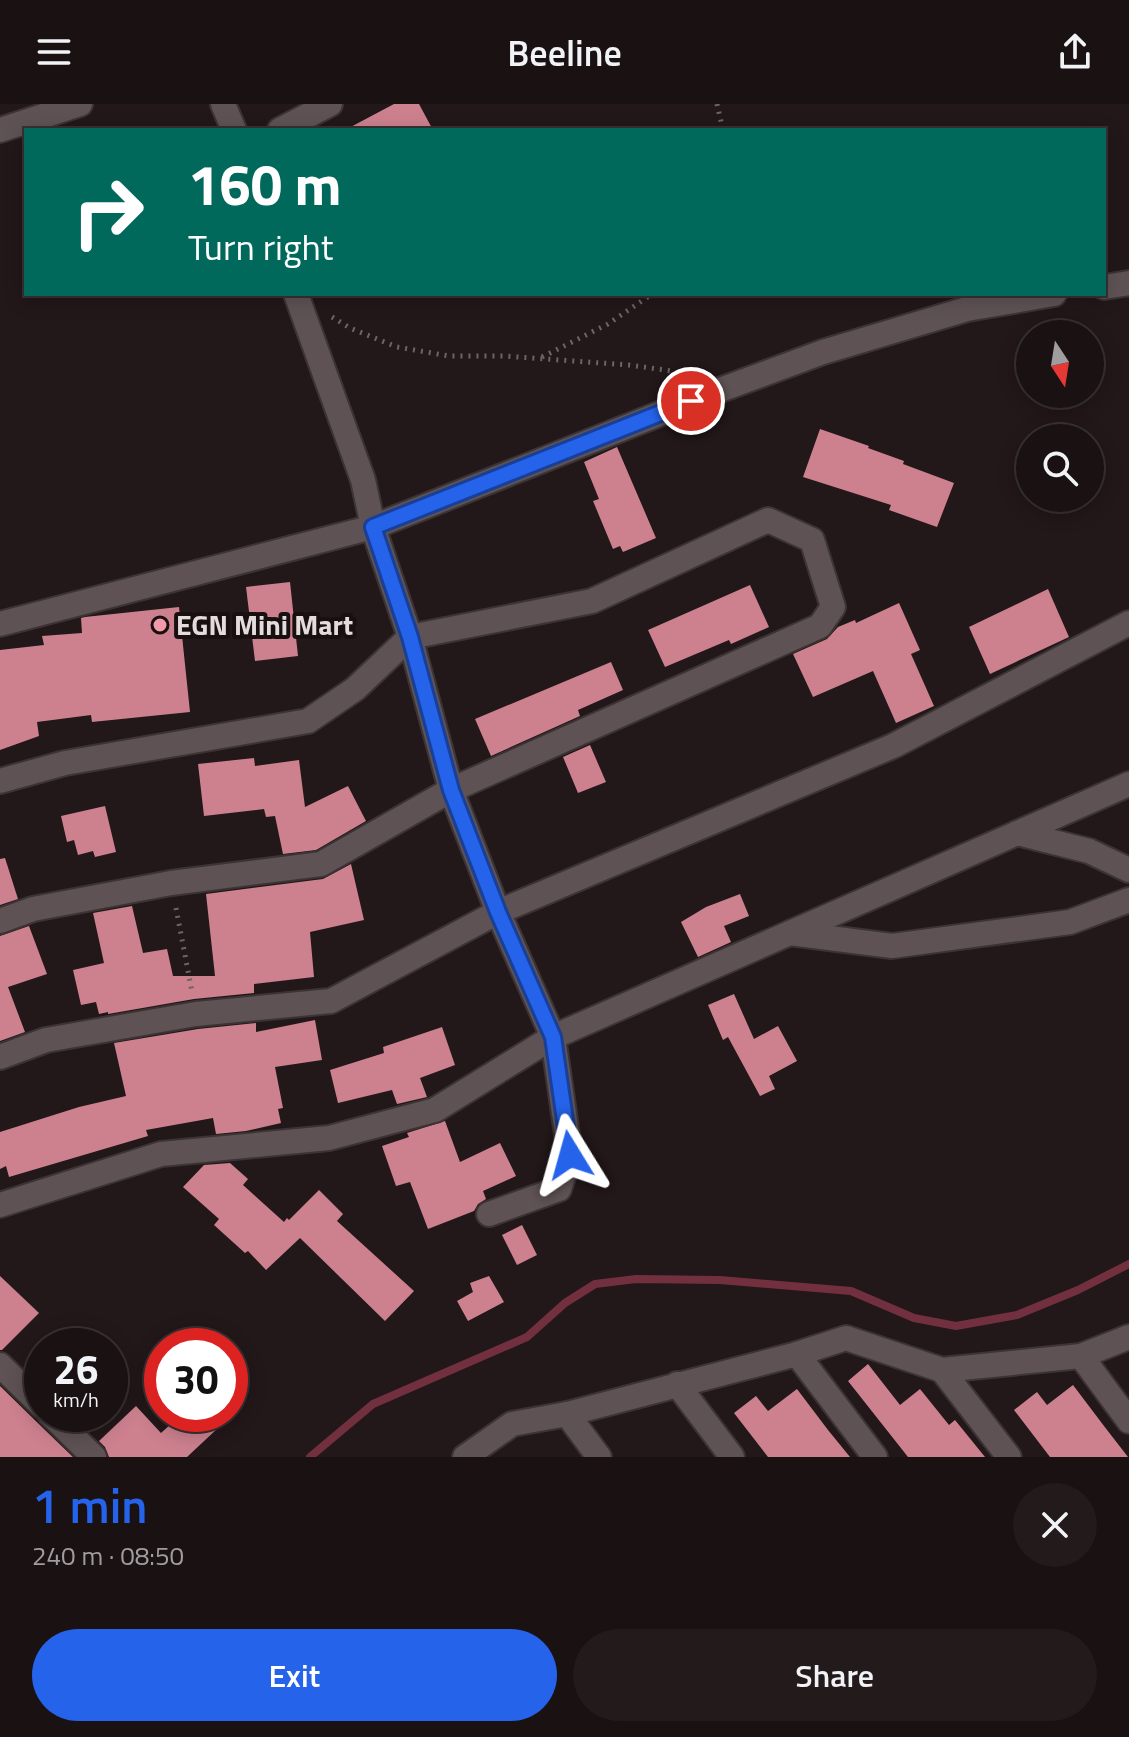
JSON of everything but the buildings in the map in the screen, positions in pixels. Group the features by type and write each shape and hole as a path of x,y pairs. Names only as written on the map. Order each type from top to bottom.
{"street":[{"path":"0,130 80,104"},
{"path":"223,104 233,128"},
{"path":"284,128 330,104"},
{"path":"1106,287 1129,283"},
{"path":"296,296 363,480 373,527 410,637 451,790 498,912 553,1037 570,1155 559,1189 489,1214"},
{"path":"0,624 373,527 823,352 967,309 1042,296"},
{"path":"0,781 65,763 308,721 355,689 410,637 592,601 768,520 812,540 833,607 820,626 451,790 321,864 171,883 33,909 0,921"},
{"path":"0,1057 46,1040 196,1014 331,1001 498,912 893,746 1129,623"},
{"path":"0,1205 161,1154 329,1138 435,1110 553,1037 1129,784"},
{"path":"1017,833 1089,851 1129,870"},
{"path":"790,933 892,946 1070,922 1129,900"},
{"path":"465,1457 512,1424 567,1414 797,1354 846,1338 942,1370 1081,1356 1129,1337"},
{"path":"797,1354 875,1457"},
{"path":"1081,1356 1129,1421"},
{"path":"0,1365 24,1388"},
{"path":"942,1370 1009,1457"},
{"path":"677,1384 732,1457"},
{"path":"567,1414 599,1457"},
{"path":"68,1432 94,1457"}],"path":[{"path":"717,104 723,128"},
{"path":"298,296 350,328 397,347 449,356 629,365 672,371 720,390"},
{"path":"539,359 608,324 649,296"},
{"path":"171,883 196,1014"}],"waterway":[{"path":"310,1457 373,1404 527,1337 565,1303 595,1284 636,1279 720,1280 851,1291 914,1318 956,1326 1017,1315 1078,1290 1129,1264"}],"place":[{"name":"EGN Mini Mart","path":"160,625"}],"route":[{"path":"570,1155 553,1037 498,912 451,790 410,637 373,527 691,401"}]}
